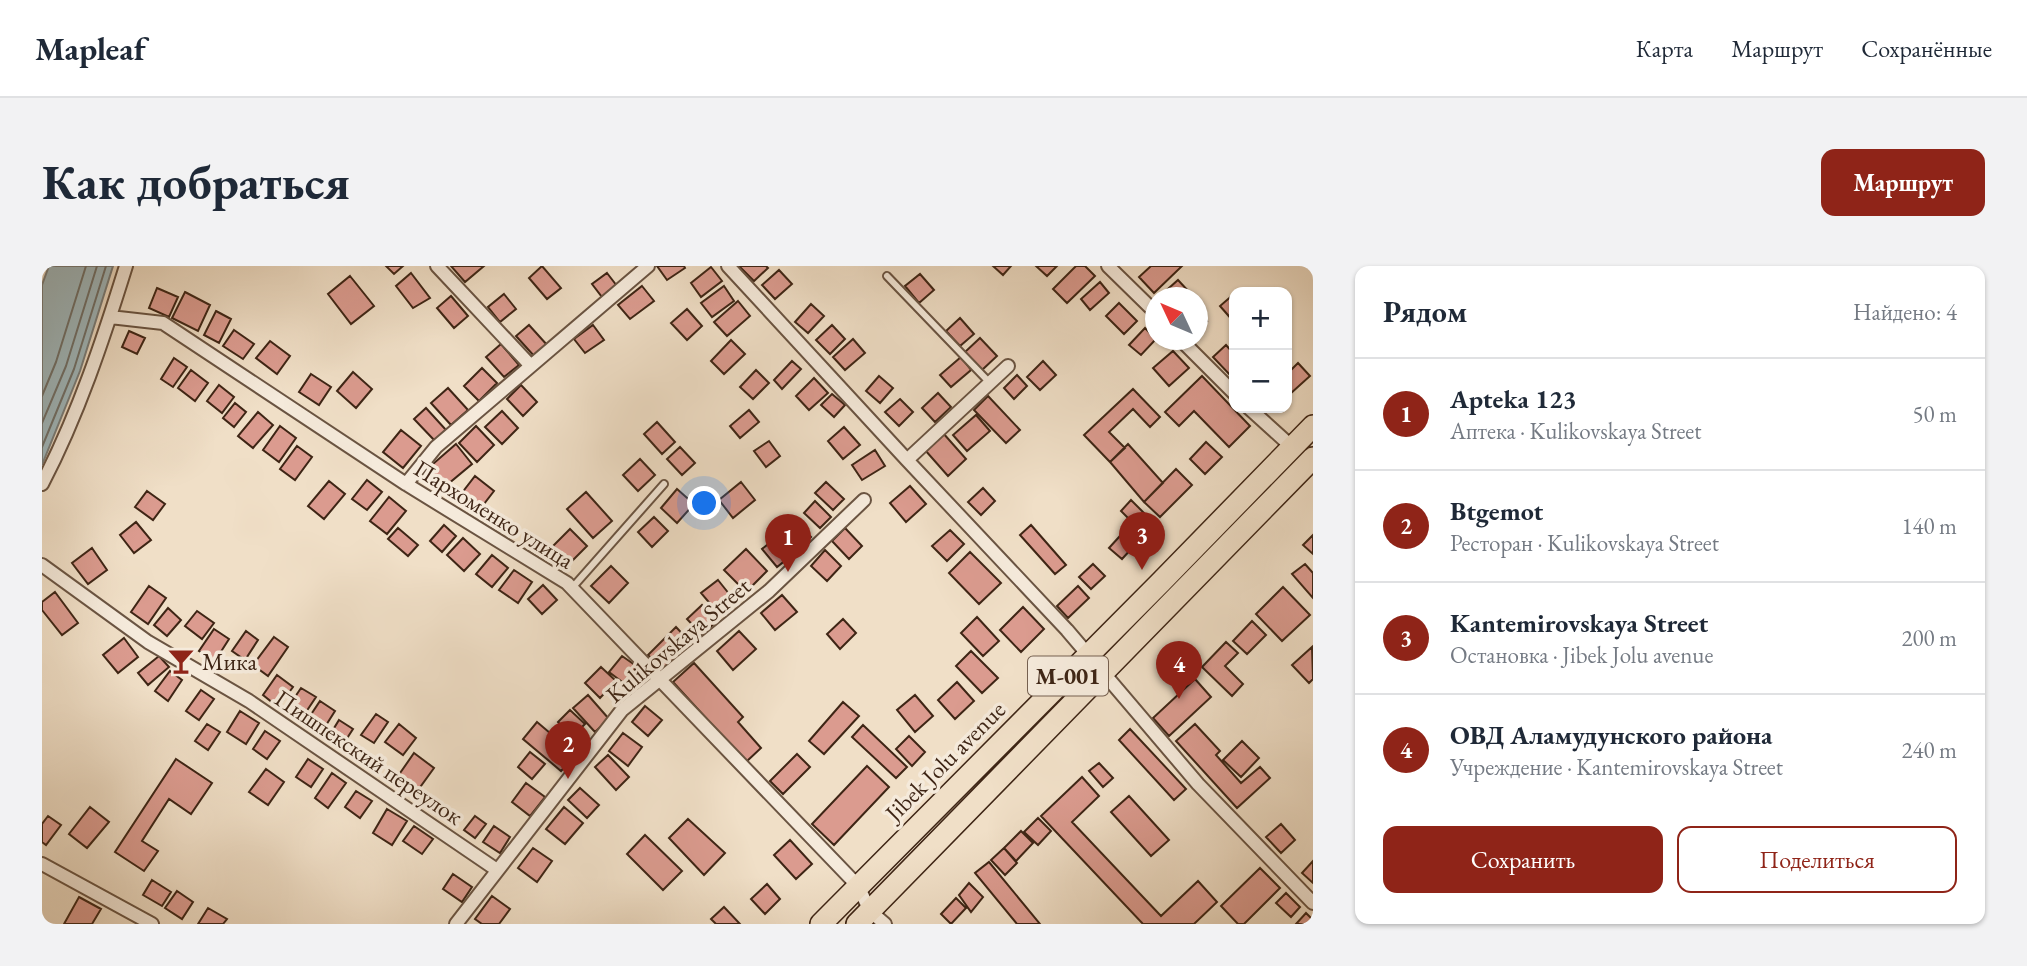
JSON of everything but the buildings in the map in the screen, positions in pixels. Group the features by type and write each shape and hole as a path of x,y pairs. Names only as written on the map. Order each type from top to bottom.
{"main road":[{"name":"Jibek Jolu avenue","path":"821,924 1313,426"},
{"name":"Jibek Jolu avenue","path":"871,920 1104,673 1311,463"}],"street":[{"path":"42,484 64,442 126,266"},
{"path":"437,266 531,366"},
{"path":"406,484 436,447 648,266"},
{"path":"728,266 1088,654 1198,783 1313,903"},
{"path":"1108,266 1145,302"},
{"name":"Пархоменко улица","path":"110,317 163,323 406,484 567,583 858,886 871,920"},
{"path":"1191,350 1229,388"},
{"path":"907,460 1008,366"},
{"path":"1255,413 1292,447"},
{"name":"Kulikovskaya Street","path":"456,924 622,710 769,591 864,500"},
{"name":"Пишпекский переулок","path":"42,565 148,642 248,701 497,870"},
{"path":"42,864 152,924"}],"lane":[{"path":"887,276 990,383"},
{"path":"572,588 664,484"}],"water":[{"path":"49,266 113,266 80,371 42,465 42,285"}],"place":[{"name":"Kantemirovskaya Street","path":"1142,570"},
{"name":"Apteka 123","path":"788,572"},
{"name":"Мика","path":"181,661"},
{"name":"ОВД Аламудунского района","path":"1179,699"},
{"name":"Btgemot","path":"568,779"}]}
